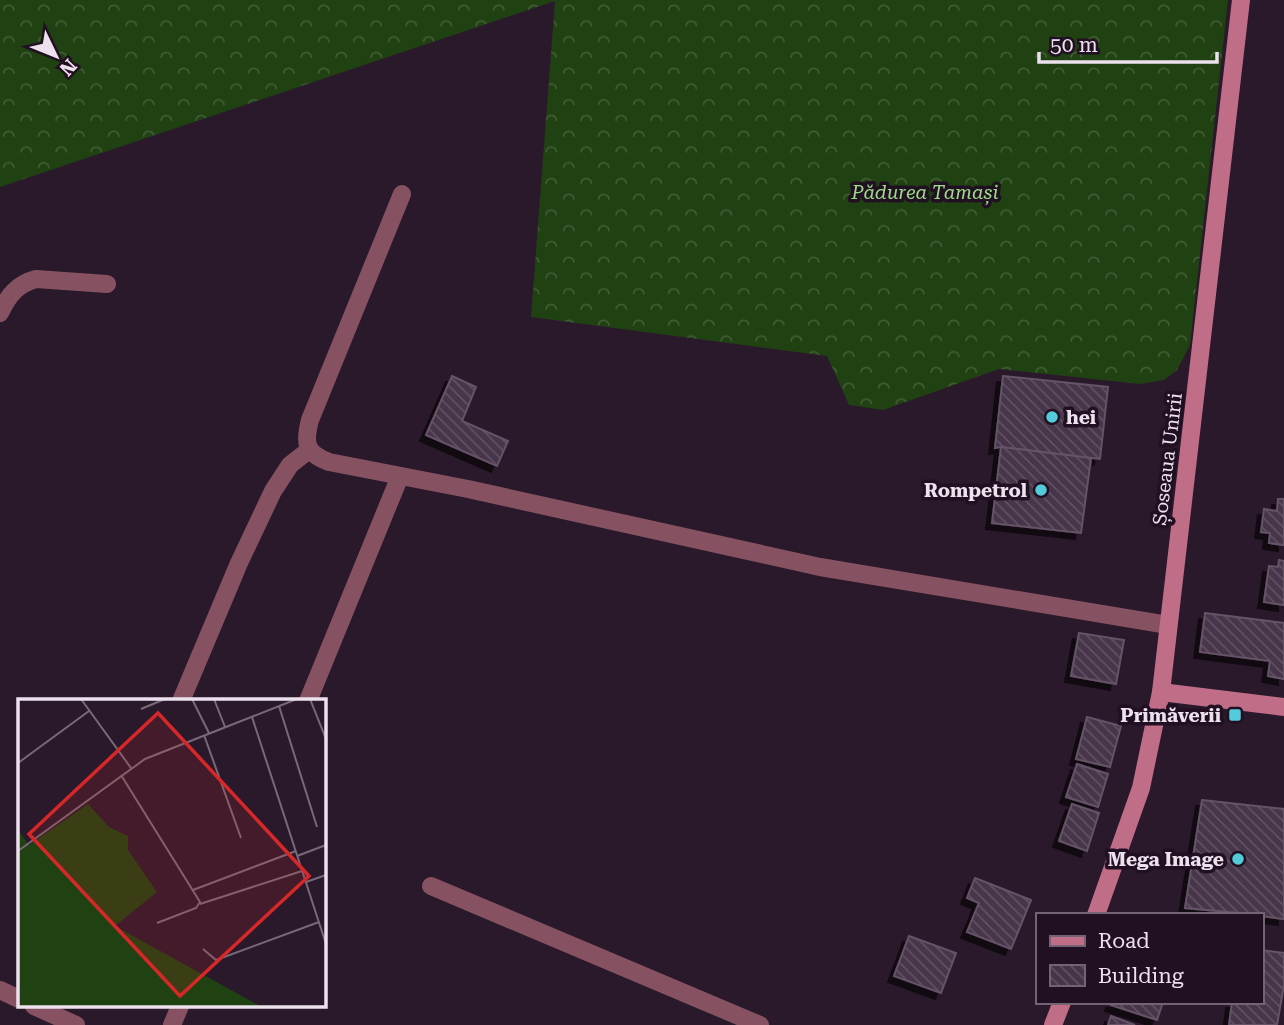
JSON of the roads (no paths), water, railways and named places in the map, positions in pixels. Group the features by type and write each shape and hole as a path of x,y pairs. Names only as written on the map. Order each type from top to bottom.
{"main road":[{"name":"Șoseaua Unirii","path":"1097,913 1141,788 1161,692 1241,0"},
{"path":"1161,692 1284,708"},
{"path":"1053,1025 1061,1004"}],"street":[{"path":"402,194 310,420 306,437 309,450 320,458 820,568 1168,625"},
{"path":"0,313 16,288 36,279 107,284"},
{"path":"182,699 239,563 273,491 290,465 309,450"},
{"path":"309,699 400,475"},
{"path":"431,886 760,1025"},
{"path":"0,990 18,999"},
{"path":"172,1025 180,1007"},
{"path":"45,1008 76,1025"}],"place":[{"name":"hei","path":"1052,417"},
{"name":"Rompetrol","path":"1041,490"},
{"name":"Primăverii","path":"1235,715"},
{"name":"Mega Image","path":"1238,859"}],"park label":[{"name":"Pădurea Tamași","path":"925,192"}]}
